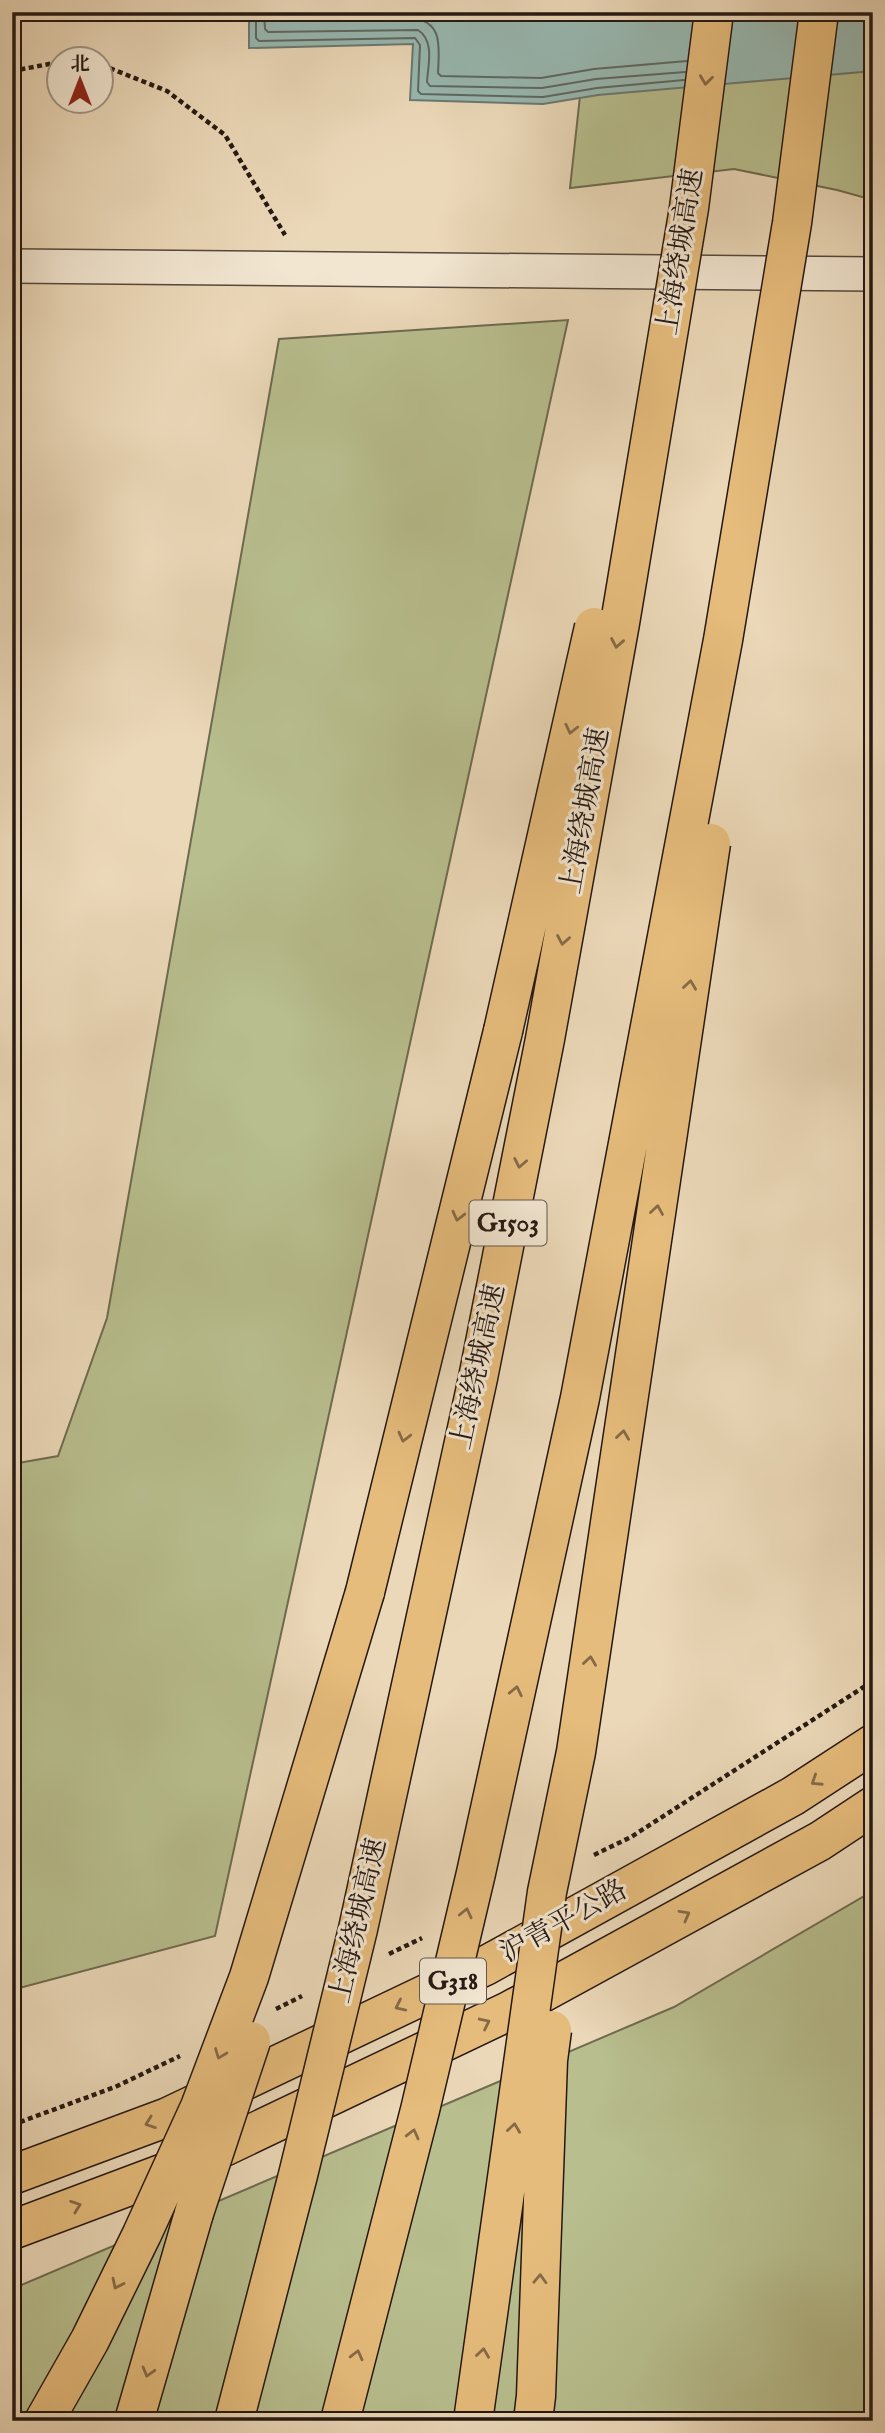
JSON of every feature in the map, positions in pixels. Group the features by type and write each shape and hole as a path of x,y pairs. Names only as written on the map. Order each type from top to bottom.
{"highway":[{"name":"上海绕城高速","path":"234,2421 358,1929 478,1378 545,1039 620,624 689,208 714,12"},
{"path":"473,2421 547,1892 576,1752 679,1065 800,224 821,12"},
{"path":"340,2421 420,2110 470,1899 580,1398 723,640 792,223 821,12"},
{"path":"44,2421 90,2340 142,2234 205,2094 249,1977 365,1592 503,1031 689,208"},
{"path":"134,2421 194,2213 283,1939 337,1748 365,1592"},
{"name":"沪青平公路","path":"12,2175 168,2117 485,1966 793,1796 873,1744"},
{"path":"533,2421 548,2060 568,1893 576,1752"},
{"name":"沪青平公路","path":"12,2230 188,2164 509,2011 820,1841 873,1806"}],"street":[{"path":"12,267 873,274"}],"path":[{"path":"12,71 46,65"},
{"path":"116,71 167,91 225,135 305,269"}],"green space":[{"path":"873,12 873,200 734,169 570,188 580,96"},
{"path":"568,320 215,1936 12,1990 12,1464 58,1456 107,1318 279,339"},
{"path":"873,1891 873,2421 12,2421 12,2289 674,2007"}],"water":[{"path":"163,12 873,12 873,71 598,95 543,104 410,100 413,44 249,48 249,18"}]}
